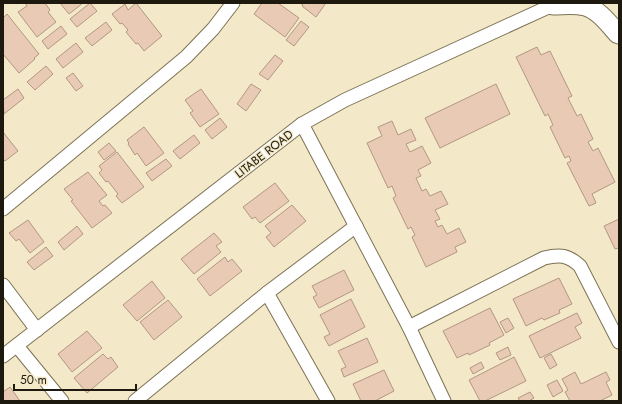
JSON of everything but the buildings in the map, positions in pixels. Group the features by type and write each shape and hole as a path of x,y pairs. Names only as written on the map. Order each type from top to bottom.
{"main road":[{"path":"603,3 619,34"},
{"path":"555,4 586,6 600,14 619,34"}],"street":[{"path":"3,209 186,57 213,29 233,3"},
{"name":"LITABE ROAD","path":"3,356 302,124 346,100 555,4"},
{"path":"302,124 409,327 444,401"},
{"path":"135,401 267,294 356,226"},
{"path":"409,327 544,258 554,255 565,256 574,260 580,266 619,342"},
{"path":"3,285 37,330"},
{"path":"267,294 328,401"},
{"path":"17,346 62,401"}]}
